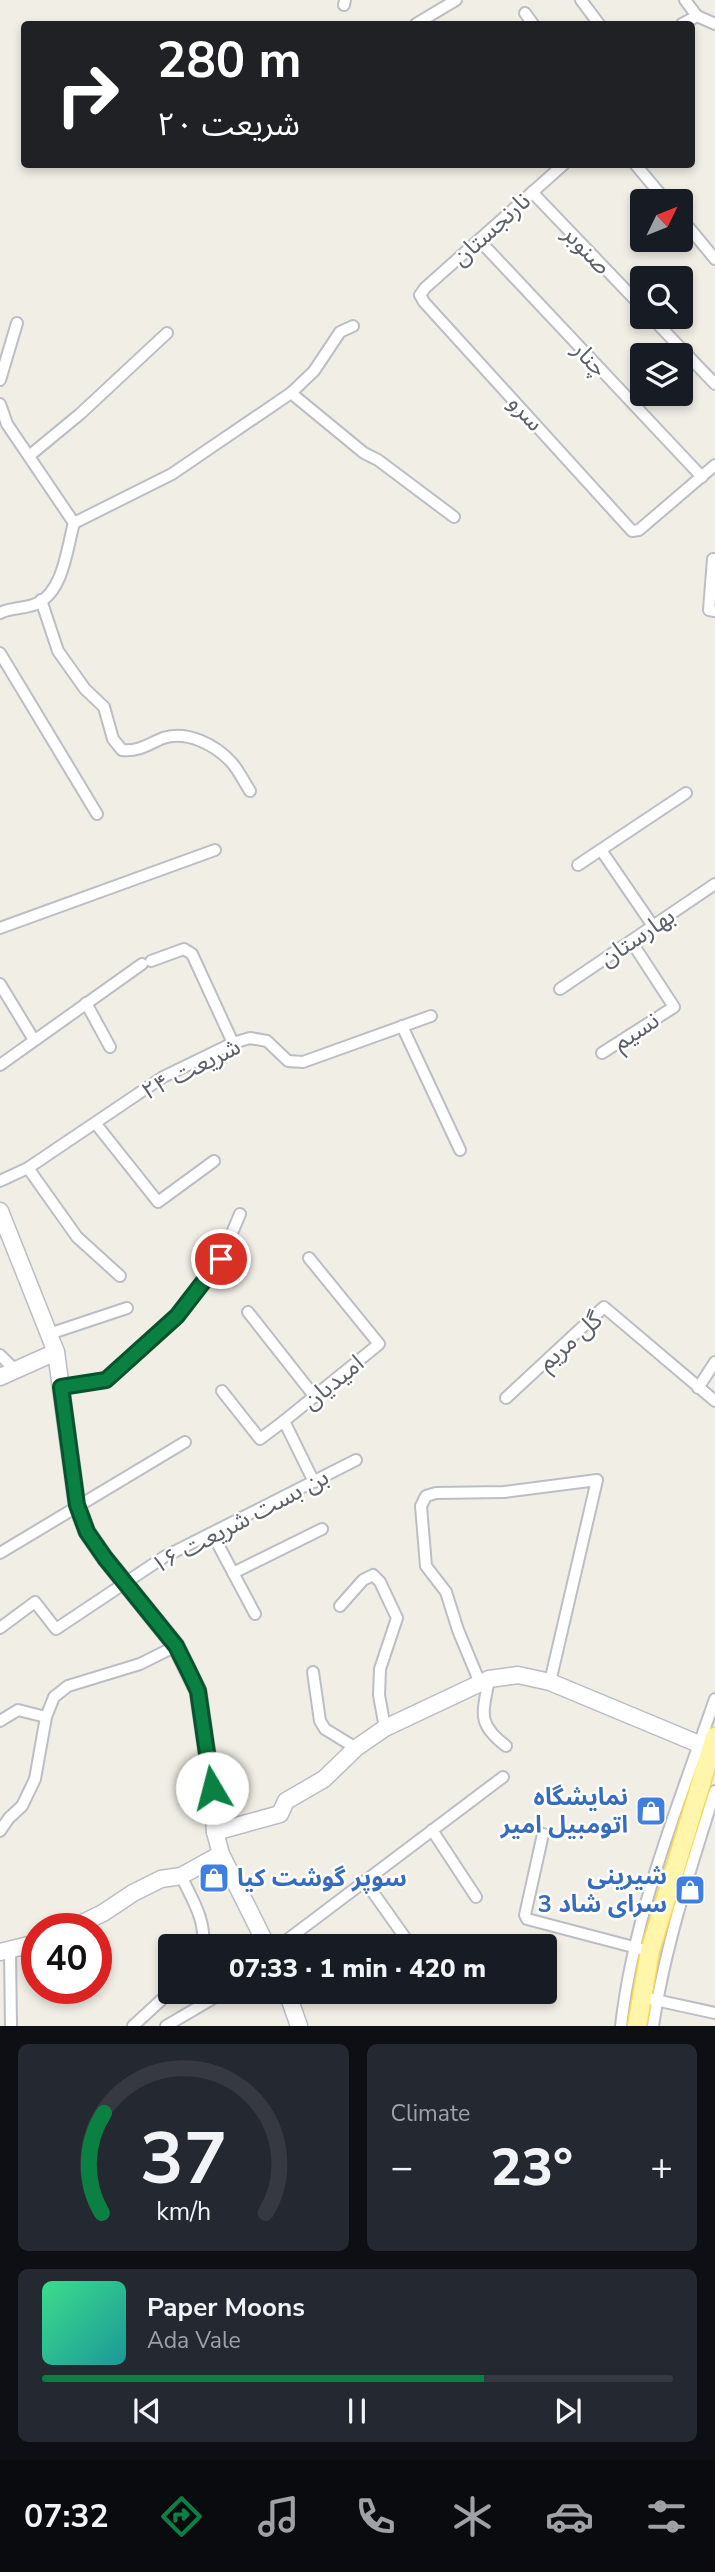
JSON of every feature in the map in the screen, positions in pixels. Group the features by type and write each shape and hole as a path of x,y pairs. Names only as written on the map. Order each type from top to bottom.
{"main road":[{"path":"637,2026 649,1998 643,1950 709,1743"}],"street":[{"path":"421,21 456,0"},
{"path":"581,0 597,21"},
{"path":"685,0 696,16 709,19 715,24"},
{"path":"525,13 531,21"},
{"path":"687,21 696,16"},
{"name":"نارنجستان","path":"420,295 560,168"},
{"path":"638,168 656,189"},
{"name":"صنوبر","path":"533,192 630,294"},
{"path":"693,232 715,259"},
{"name":"چنار","path":"479,240 702,477"},
{"name":"سرو","path":"420,295 632,531 639,530 702,477"},
{"path":"0,380 17,323"},
{"path":"0,612 41,600 58,579 74,523 172,474 291,393 314,371 340,332 353,326"},
{"path":"662,329 715,384"},
{"path":"29,456 80,414 167,333"},
{"path":"291,393 364,453 378,460 454,517"},
{"path":"0,404 7,424 74,523"},
{"path":"702,477 715,465"},
{"path":"713,559 709,610 715,611"},
{"path":"41,600 58,652 85,689 104,707 113,739 122,750 134,751 167,737 184,735 210,745 232,762 250,791"},
{"path":"0,653 97,814"},
{"path":"578,865 686,793"},
{"path":"0,928 215,850"},
{"path":"601,850 653,926"},
{"name":"بهارستان","path":"559,989 715,884"},
{"name":"نسیم","path":"603,1053 674,1007 631,941"},
{"path":"0,1065 146,963 184,948 192,954 233,1043"},
{"path":"0,984 34,1040"},
{"path":"86,1003 110,1047"},
{"name":"شریعت ۲۴","path":"0,1181 28,1168 163,1077 233,1043 250,1038 267,1041 288,1061 303,1062 430,1016"},
{"path":"402,1026 460,1150"},
{"path":"96,1124 158,1202 214,1161"},
{"path":"28,1168 77,1237 120,1276"},
{"path":"0,1211 56,1352 77,1505 87,1532 176,1646 198,1691 212,1788 215,1832 221,1854 261,1934"},
{"path":"61,1387 106,1380 177,1316 221,1259 240,1214"},
{"name":"امیدیان","path":"309,1258 379,1344 284,1421 314,1482"},
{"name":"گل مریم","path":"506,1398 604,1307 698,1388"},
{"path":"49,1334 127,1308"},
{"path":"248,1312 315,1397"},
{"path":"0,1377 17,1372 56,1352"},
{"path":"0,1355 17,1372"},
{"path":"715,1362 698,1388 715,1401"},
{"path":"222,1391 260,1439 284,1421"},
{"path":"0,1553 185,1442"},
{"name":"بن بست شریعت ۱۶","path":"0,1628 35,1602 56,1629 164,1557 213,1535 356,1460"},
{"path":"506,1746 489,1733 483,1717 485,1681 458,1630 446,1591 426,1566 421,1506 426,1496 436,1493 504,1492 597,1480 550,1682"},
{"path":"233,1573 322,1529"},
{"path":"213,1535 255,1614"},
{"path":"340,1606 363,1580 373,1575 380,1582 397,1618 380,1669 379,1695 385,1728"},
{"path":"0,1831 22,1806 35,1779 46,1717 54,1697 68,1686 140,1664 176,1646"},
{"path":"313,1672 320,1721 325,1729 356,1748"},
{"path":"215,1832 280,1814 286,1801 324,1779 356,1748 385,1728 485,1681 518,1675 550,1682 709,1743 715,1699"},
{"path":"0,1721 18,1710 46,1717"},
{"path":"295,1934 503,1777"},
{"path":"653,2026 649,1998 715,1791"},
{"path":"432,1830 476,1897"},
{"path":"542,1834 525,1915 527,1919 643,1950 625,1992 621,2026"},
{"path":"99,1913 161,1879 181,1876 221,1854"},
{"path":"181,1876 197,1907 205,1934"},
{"path":"365,1881 403,1934"},
{"path":"5,1952 11,2026"},
{"path":"649,1998 715,2013"},
{"path":"133,2026 158,2003"},
{"path":"166,2026 204,2004"},
{"path":"291,2004 299,2026"}],"place":[{"name":"نمایشگاه اتومبیل امیر","path":"651,1811"},
{"name":"سوپر گوشت کیا","path":"214,1878"},
{"name":"شیرینی سرای شاد 3","path":"690,1890"}],"route":[{"path":"212,1788 198,1691 189,1672 176,1646 87,1532 77,1505 61,1387 106,1380 177,1316 221,1259"}]}
